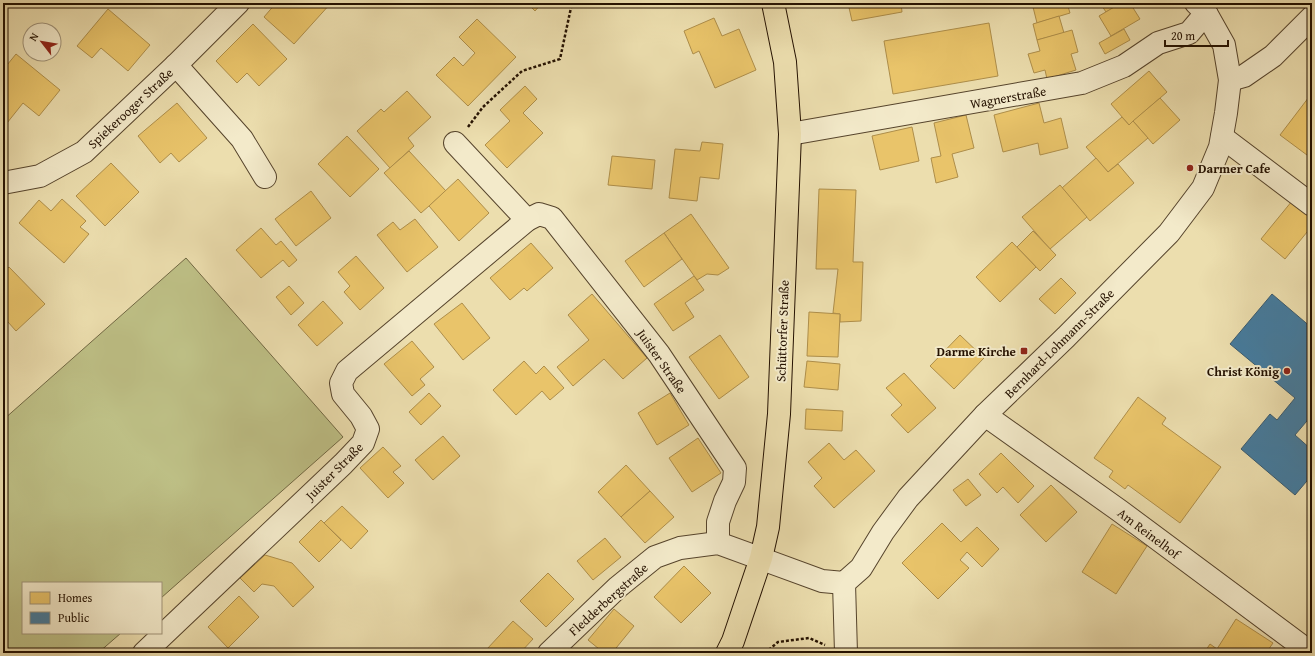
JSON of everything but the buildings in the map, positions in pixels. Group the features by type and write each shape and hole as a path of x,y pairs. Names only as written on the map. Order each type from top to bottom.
{"main road":[{"name":"Schüttorfer Straße","path":"727,653 733,641 761,558 768,527 779,414 790,134 785,62 773,3"}],"street":[{"name":"Spiekerooger Straße","path":"3,183 40,176 84,152 176,65 238,3"},
{"name":"Wagnerstraße","path":"790,134 1082,83 1124,66 1158,43 1188,32 1201,8"},
{"name":"Bernhard-Lohmann-Straße","path":"844,583 861,568 883,532 908,498 985,416 1169,233 1203,188 1220,147 1230,80 1224,45 1201,8"},
{"path":"1230,80 1244,76 1273,56 1312,17"},
{"path":"176,65 242,139 265,177"},
{"path":"1222,137 1312,205"},
{"path":"455,143 527,220"},
{"name":"Juister Straße","path":"144,653 338,470 363,443 368,429 361,416 343,394 341,383 347,371 527,220 539,214 552,218 659,354 736,468 734,482 725,501 718,522 718,543"},
{"name":"Am Reinelhof","path":"985,416 1120,511 1311,653"},
{"path":"718,543 822,581 844,583 838,650"},
{"name":"Fledderbergstraße","path":"549,653 618,587 655,557 680,548 718,543"}],"path":[{"path":"455,143 483,108 522,70 560,59 572,3"},
{"path":"764,653 778,642 809,638 838,650"}],"green space":[{"path":"186,258 343,437 162,597 162,582 22,582 22,634 120,634 98,653 3,653 3,420"}],"place":[{"name":"Darmer Cafe","path":"1190,168"},
{"name":"Darme Kirche","path":"1024,351"},
{"name":"Christ König","path":"1287,371"}]}
